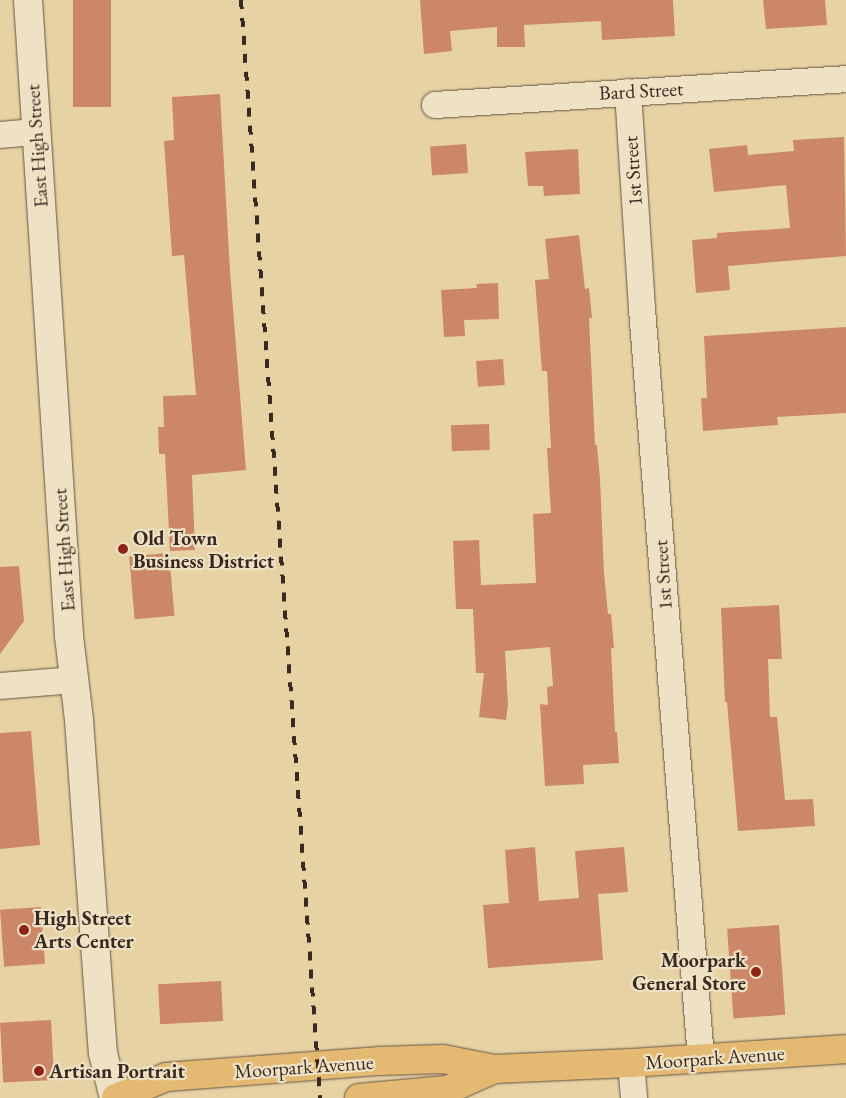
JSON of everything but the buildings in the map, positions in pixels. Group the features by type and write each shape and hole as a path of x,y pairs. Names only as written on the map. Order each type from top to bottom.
{"main road":[{"name":"Moorpark Avenue","path":"115,1098 166,1077 443,1059 494,1069 631,1063 846,1049"},
{"name":"Moorpark Avenue","path":"359,1098 446,1090 494,1069"}],"street":[{"name":"East High Street","path":"28,0 69,636 103,1053 115,1098"},
{"name":"Bard Street","path":"435,104 846,79"},
{"name":"1st Street","path":"628,92 642,300 701,1059"},
{"path":"0,135 36,132"},
{"path":"0,686 74,680"},
{"path":"631,1063 634,1098"}],"railway":[{"path":"241,0 320,1098"}],"place":[{"name":"Old Town Business District","path":"123,549"},
{"name":"High Street Arts Center","path":"24,930"},
{"name":"Moorpark General Store","path":"756,972"},
{"name":"Artisan Portrait","path":"39,1071"}]}
